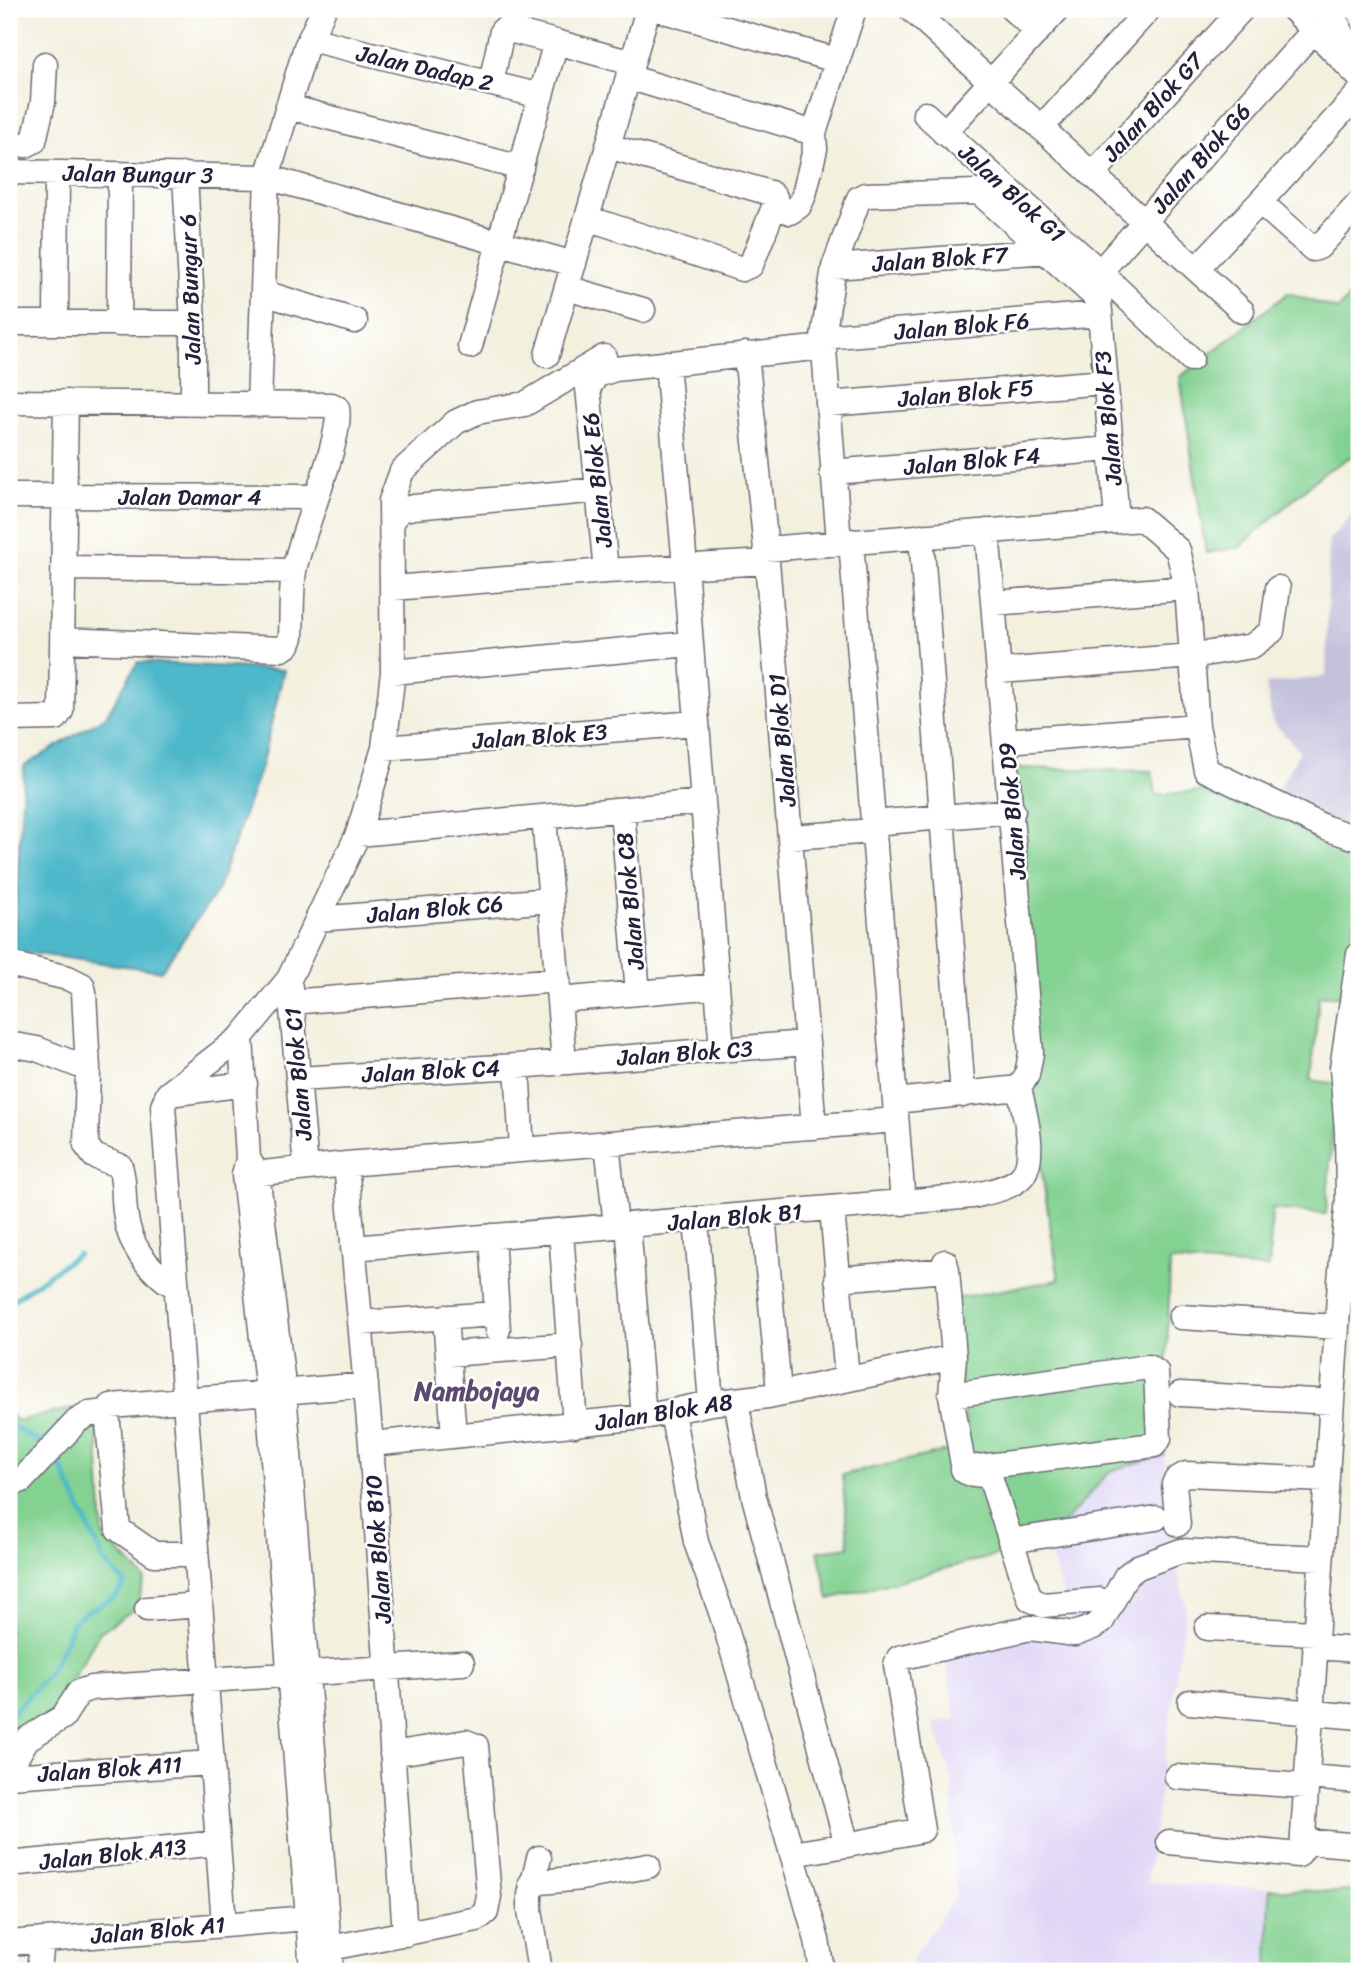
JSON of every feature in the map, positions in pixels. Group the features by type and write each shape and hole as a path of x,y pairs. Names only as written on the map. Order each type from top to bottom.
{"street":[{"path":"259,405 267,177 310,39 324,9"},
{"path":"547,355 648,9"},
{"path":"657,9 836,60"},
{"path":"774,206 790,212 801,202 815,149 814,133 854,9"},
{"path":"911,9 1242,311"},
{"path":"1012,9 1037,31"},
{"path":"944,132 1058,9"},
{"path":"1041,128 1149,9"},
{"name":"Jalan Blok G7","path":"1092,175 1242,9"},
{"path":"1293,9 1325,23 1359,66"},
{"path":"1325,23 1359,77"},
{"name":"Jalan Blok G6","path":"1093,279 1325,23"},
{"path":"491,83 502,31 505,29 556,43 814,133"},
{"name":"Jalan Dadap 2","path":"310,39 541,96"},
{"path":"470,346 556,43"},
{"path":"9,144 26,145 34,141 43,102 45,64"},
{"path":"1196,269 1359,93"},
{"path":"289,107 521,168"},
{"name":"Jalan Blok G1","path":"925,114 1093,279"},
{"path":"587,218 742,269 751,265 774,206 775,197 770,193 608,146"},
{"name":"Jalan Bungur 3","path":"9,172 267,177 574,264"},
{"path":"56,323 57,173"},
{"path":"119,324 120,174"},
{"name":"Jalan Bungur 6","path":"185,176 193,323 192,402"},
{"path":"903,1203 873,827 845,542 832,472 824,342 834,267 859,198 865,195 979,192 1046,251 1093,279 1191,359"},
{"path":"1260,202 1313,249 1319,247 1359,203"},
{"name":"Jalan Blok F7","path":"834,267 1046,251"},
{"path":"1093,279 1100,314"},
{"path":"567,288 643,310"},
{"path":"264,293 355,321"},
{"name":"Jalan Blok F6","path":"588,388 604,371 824,342 1100,314"},
{"name":"Jalan Blok F3","path":"1100,314 1116,521"},
{"path":"9,323 193,323"},
{"name":"Jalan Blok D1","path":"746,354 766,555 814,1126"},
{"path":"225,1924 162,1111 168,1094 241,1037 290,991 318,919 358,834 384,748 393,672 391,501 402,471 456,422 477,412 525,404 604,356"},
{"path":"667,363 722,1050"},
{"name":"Jalan Blok F5","path":"828,404 1105,382"},
{"name":"Jalan Blok E6","path":"588,388 606,571"},
{"path":"9,402 332,405 338,412 334,438 294,571 291,637 288,645 282,649 63,640"},
{"path":"9,719 46,720 59,716 61,711 66,402"},
{"name":"Jalan Blok F4","path":"832,472 1111,449"},
{"path":"392,522 400,510 414,507 599,490"},
{"name":"Jalan Damar 4","path":"9,496 315,497"},
{"path":"393,589 685,566 845,542 1142,519 1178,550 1187,589 1197,726 1206,770 1326,828 1359,839"},
{"name":"Jalan Blok D9","path":"987,531 1013,811 1031,1053 1027,1075 1019,1088"},
{"path":"921,536 963,1095"},
{"path":"64,568 294,571"},
{"path":"1000,671 1192,656 1252,646 1272,631 1278,588"},
{"path":"994,603 1187,589"},
{"path":"393,672 689,644"},
{"name":"Jalan Blok E3","path":"384,748 696,723"},
{"path":"1006,741 1197,726"},
{"path":"358,834 702,802"},
{"name":"Jalan Blok C8","path":"622,810 638,993"},
{"path":"790,838 942,817 1013,811"},
{"path":"544,817 564,1062"},
{"name":"Jalan Blok C6","path":"318,919 551,900"},
{"path":"1169,1842 1298,1855 1302,1850 1336,1328 1349,1282 1353,1198 1351,1069 1359,954"},
{"path":"9,964 68,978 82,985 85,992 88,1069 86,1145 94,1156 120,1166 131,1238 142,1259 176,1287"},
{"path":"290,991 558,990 638,993 717,986"},
{"name":"Jalan Blok C1","path":"290,991 306,1168"},
{"path":"241,1037 250,1169 276,1392 320,1961"},
{"name":"Jalan Blok C3","path":"564,1062 806,1043"},
{"path":"9,1044 37,1049 88,1069"},
{"name":"Jalan Blok C4","path":"298,1079 564,1062"},
{"path":"517,1066 522,1150"},
{"path":"168,1094 246,1084"},
{"path":"250,1169 306,1168 814,1126 963,1095 1019,1088"},
{"name":"Jalan Blok B1","path":"353,1248 973,1196 1008,1185 1022,1176 1029,1162 1019,1088"},
{"path":"607,1143 622,1226 644,1417"},
{"name":"Jalan Blok B10","path":"346,1164 371,1444 405,1934"},
{"path":"832,1209 847,1378"},
{"path":"763,1214 779,1392"},
{"path":"696,1220 712,1403"},
{"path":"561,1231 575,1425"},
{"path":"492,1236 499,1350"},
{"path":"837,1279 946,1266 954,1357 951,1395 963,1469 969,1474 989,1476 1030,1599 1043,1605 1100,1600"},
{"path":"360,1323 497,1314"},
{"path":"446,1317 454,1436"},
{"path":"1181,1317 1336,1328"},
{"path":"448,1354 569,1345"},
{"name":"Jalan Blok A8","path":"371,1444 644,1417 954,1357"},
{"path":"951,1395 1148,1367 1156,1372 1159,1439 1154,1446 963,1469"},
{"path":"196,1554 152,1553 118,1529 107,1412 111,1406 366,1385"},
{"path":"1180,1394 1332,1402"},
{"path":"736,1401 754,1497 848,1845"},
{"path":"9,1478 17,1482 22,1480 76,1421 89,1414 107,1412"},
{"path":"673,1412 696,1542 722,1615 817,1940 822,1971"},
{"path":"1010,1541 1167,1521 1174,1484 1186,1474 1326,1480"},
{"path":"792,1854 919,1832 922,1829 896,1665 899,1658 1030,1628 1075,1634 1102,1621 1126,1576 1138,1567 1181,1551 1321,1558"},
{"path":"147,1609 200,1605"},
{"path":"1207,1628 1316,1640 1359,1650"},
{"path":"9,1770 27,1739 63,1717 79,1692 108,1686 206,1682 462,1663"},
{"path":"296,1676 307,1918 320,1961"},
{"path":"1190,1702 1359,1717"},
{"path":"320,1961 405,1934 477,1919 486,1912 489,1896 476,1746 466,1742 392,1754"},
{"name":"Jalan Blok A11","path":"9,1776 212,1763"},
{"path":"1177,1777 1306,1782 1359,1781"},
{"path":"1303,1841 1359,1846"},
{"name":"Jalan Blok A13","path":"9,1864 218,1843"},
{"path":"539,1858 531,1883 530,1910 540,1971"},
{"path":"531,1883 582,1878 648,1866"},
{"name":"Jalan Blok A1","path":"9,1943 307,1918"},
{"path":"39,1971 42,1940"}],"shaded area":[{"path":"1359,508 1359,841 1266,810 1300,751 1272,721 1266,684 1326,676 1329,540"},
{"path":"1164,1455 1173,1551 1186,1607 1147,1882 1270,1889 1268,1971 912,1971 912,1958 956,1896 952,1777 933,1723 956,1719 944,1650 1035,1634 1070,1620 1047,1542 1110,1471"}],"green space":[{"path":"1359,285 1359,444 1355,454 1322,474 1240,547 1206,553 1180,377 1288,293 1338,310"},
{"path":"1015,768 1152,771 1156,795 1233,788 1359,841 1359,896 1344,996 1319,996 1311,1080 1336,1084 1326,1214 1272,1209 1269,1268 1170,1261 1164,1455 1110,1471 1047,1542 829,1599 818,1551 849,1547 842,1475 968,1446 951,1299 1059,1280 1029,1093"},
{"path":"96,1403 103,1535 145,1579 136,1608 100,1632 49,1720 12,1733 9,1740 9,1414 17,1421"},
{"path":"1270,1889 1337,1892 1359,1890 1359,1971 1268,1971"}],"water":[{"path":"138,662 284,670 261,767 217,891 161,971 13,951 24,766 106,716"}],"waterway":[{"path":"9,1303 78,1254"},
{"path":"9,1424 46,1446"},
{"path":"9,1717 46,1677 62,1650 73,1622 115,1597 125,1583 104,1561 56,1455"}],"district":[{"name":"Nambojaya","path":"477,1391"}]}
